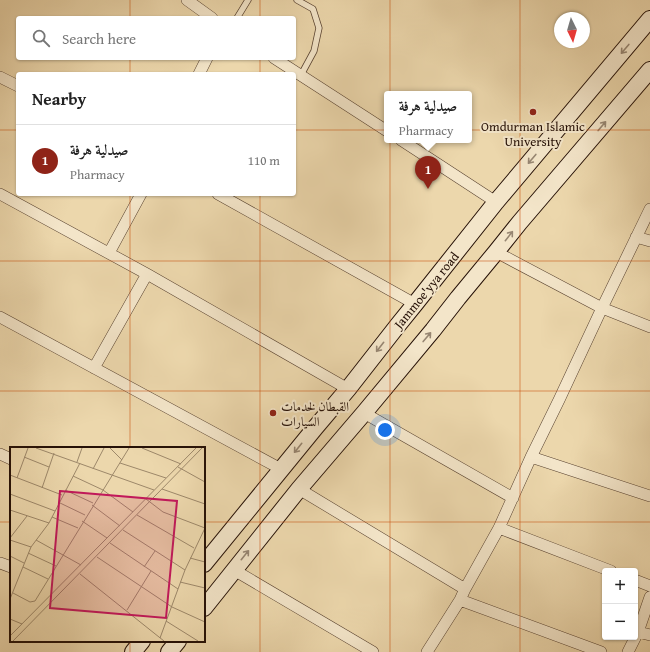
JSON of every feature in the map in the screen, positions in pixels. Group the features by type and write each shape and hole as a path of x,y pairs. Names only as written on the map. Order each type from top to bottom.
{"main road":[{"name":"Jammoe'yya road","path":"206,558 348,389 496,202 650,19"},
{"path":"205,607 298,489 364,413 520,222 650,70"},
{"path":"133,652 141,642"}],"street":[{"path":"187,0 209,16"},
{"path":"200,72 206,60"},
{"path":"277,60 384,129"},
{"path":"0,77 16,85"},
{"path":"406,143 496,202"},
{"path":"0,194 147,274 348,389"},
{"path":"109,253 140,196"},
{"path":"222,196 415,304"},
{"path":"427,652 460,600 499,528 531,457 560,400 602,308 650,209"},
{"path":"636,237 650,242"},
{"path":"496,252 602,308 650,327"},
{"path":"94,368 147,274"},
{"path":"0,317 281,469"},
{"path":"364,413 513,498"},
{"path":"0,454 10,458"},
{"path":"531,457 650,496"},
{"path":"298,489 466,589"},
{"path":"499,528 603,568"},
{"path":"0,564 10,567"},
{"path":"234,570 374,652"},
{"path":"638,581 650,586"},
{"path":"650,597 638,632 650,635"},
{"path":"460,600 601,652"},
{"path":"628,652 634,640"}],"lane":[{"path":"237,16 248,0"},
{"path":"296,0 313,9 319,28 314,51 301,75"}],"place":[{"name":"Omdurman Islamic University","path":"533,112"},
{"name":"صيدلية هرفة","path":"428,189"},
{"name":"القبطان لخدمات السيارات","path":"273,413"}]}
